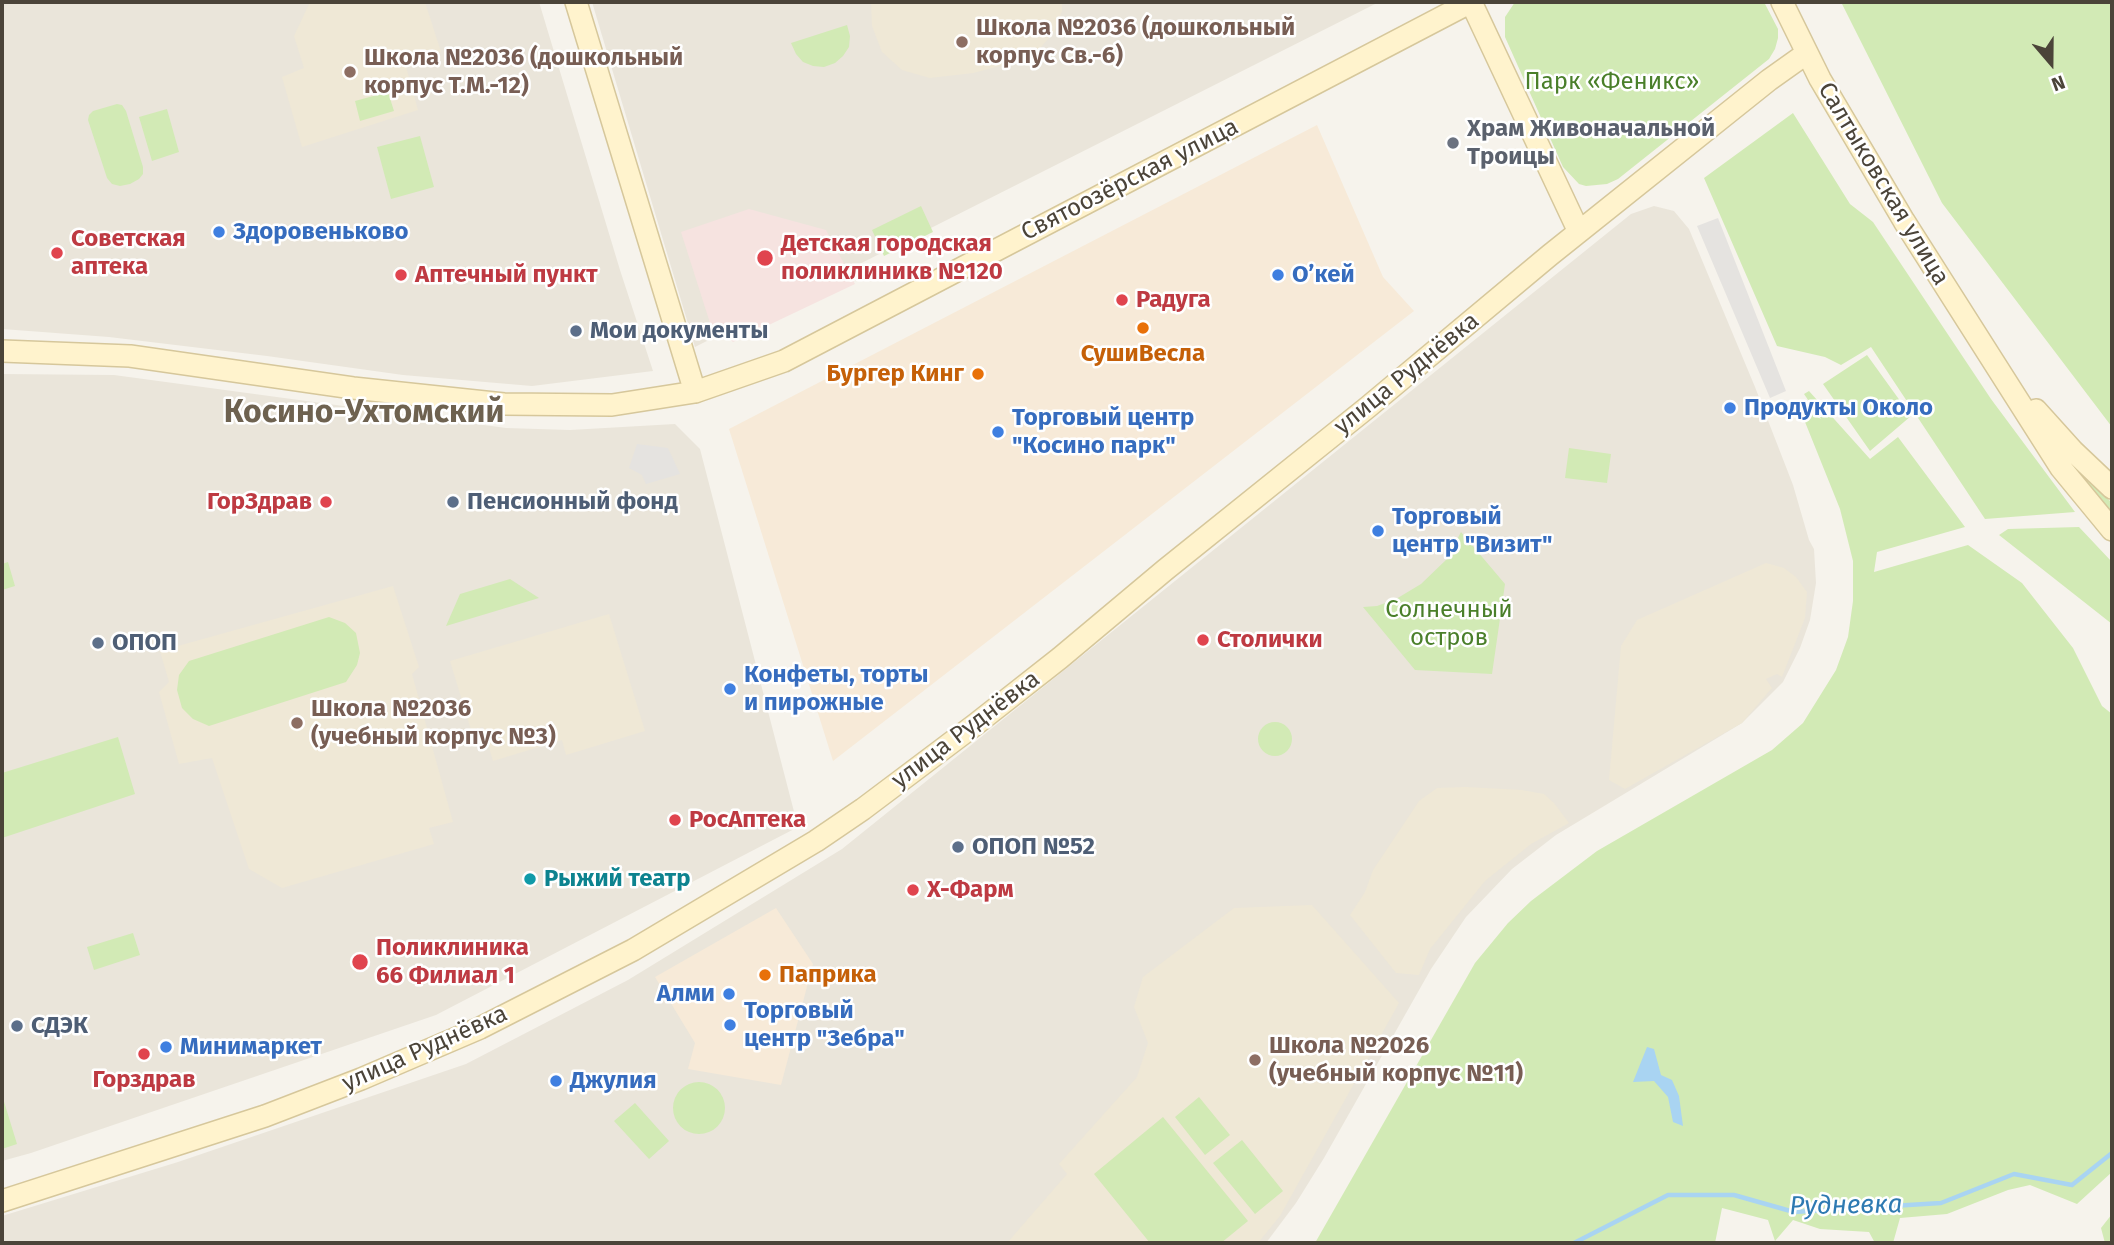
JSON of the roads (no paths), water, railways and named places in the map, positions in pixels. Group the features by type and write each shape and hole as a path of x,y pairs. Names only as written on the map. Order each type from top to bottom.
{"street":[{"path":"576,2 695,392"},
{"path":"1471,2 1579,232"},
{"name":"Святоозёрская улица","path":"2,351 130,356 353,388 504,404 612,405 695,392 784,361 1471,2"},
{"name":"Салтыковская улица","path":"1782,2 1820,79 1904,221 2061,468 2112,530"},
{"name":"улица Руднёвка","path":"2,1201 265,1116 443,1044 491,1023 633,950 757,877 863,809 976,724 1368,407 1579,232 1769,80 1807,53"},
{"name":"Салтыковская улица","path":"1992,361 2073,451 2112,488"}],"water":[{"path":"1647,1047 1654,1049 1661,1075 1672,1080 1679,1096 1683,1126 1673,1122 1668,1097 1654,1081 1633,1082"}],"waterway":[{"name":"Рудневка","path":"1574,1243 1668,1195 1734,1195 1794,1212 1941,1203 2014,1174 2072,1185 2112,1153"}],"place":[{"name":"Школа №2036 (дошкольный корпус Св.-6)","path":"962,42"},
{"name":"Школа №2036 (дошкольный корпус Т.М.-12)","path":"350,72"},
{"name":"Храм Живоначальной Троицы","path":"1453,143"},
{"name":"Здоровеньково","path":"219,232"},
{"name":"Советская аптека","path":"57,253"},
{"name":"Детская городская поликлиникв №120","path":"765,258"},
{"name":"Аптечный пункт","path":"401,275"},
{"name":"О’кей","path":"1278,275"},
{"name":"Радуга","path":"1122,300"},
{"name":"СушиВесла","path":"1143,328"},
{"name":"Мои документы","path":"576,331"},
{"name":"Бургер Кинг","path":"978,374"},
{"name":"Продукты Около","path":"1730,408"},
{"name":"Торговый центр \"Косино парк\"","path":"998,432"},
{"name":"ГорЗдрав","path":"326,502"},
{"name":"Пенсионный фонд","path":"453,502"},
{"name":"Торговый центр \"Визит\"","path":"1378,531"},
{"name":"Столички","path":"1203,640"},
{"name":"ОПОП","path":"98,643"},
{"name":"Конфеты, торты и пирожные","path":"730,689"},
{"name":"Школа №2036 (учебный корпус №3)","path":"297,723"},
{"name":"РосАптека","path":"675,820"},
{"name":"ОПОП №52","path":"958,847"},
{"name":"Рыжий театр","path":"530,879"},
{"name":"X-Фарм","path":"913,890"},
{"name":"Поликлиника 66 Филиал 1","path":"360,962"},
{"name":"Паприка","path":"765,975"},
{"name":"Алми","path":"729,994"},
{"name":"Торговый центр \"Зебра\"","path":"730,1025"},
{"name":"СДЭК","path":"17,1026"},
{"name":"Минимаркет","path":"166,1047"},
{"name":"Горздрав","path":"144,1054"},
{"name":"Школа №2026 (учебный корпус №11)","path":"1255,1060"},
{"name":"Джулия","path":"556,1081"}],"district":[{"name":"Косино-Ухтомский","path":"364,413"}],"park label":[{"name":"Парк «Феникс»","path":"1612,82"},
{"name":"Солнечный остров","path":"1449,624"}]}
